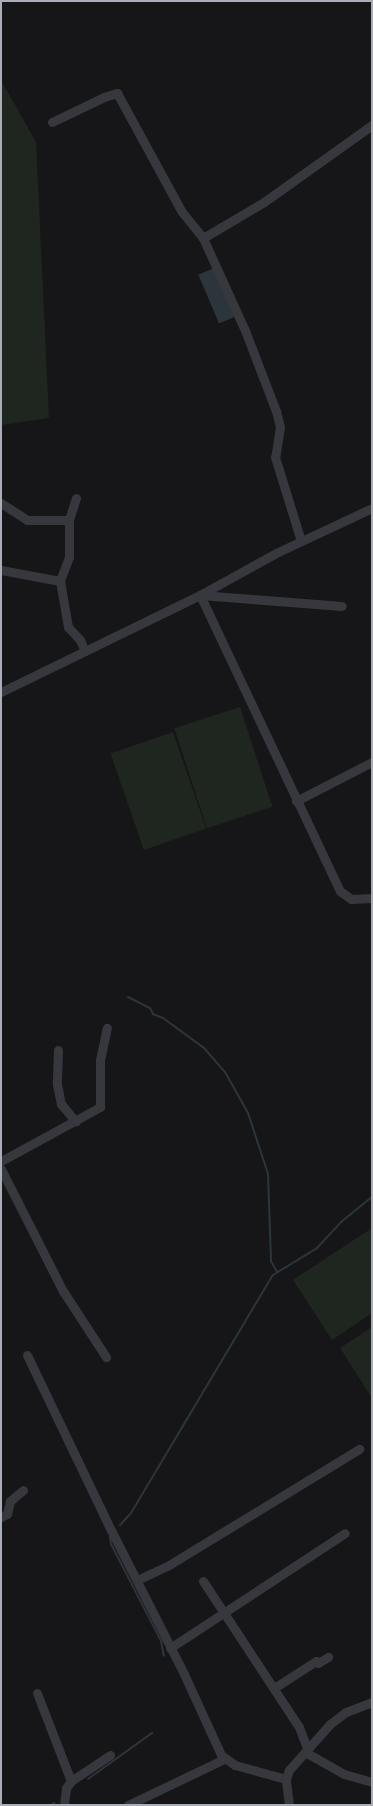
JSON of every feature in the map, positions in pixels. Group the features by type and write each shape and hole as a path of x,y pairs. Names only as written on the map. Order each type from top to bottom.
{"street":[{"path":"52,122 104,97 117,93 182,212 203,238 240,320 276,411 280,428 275,457 301,541"},
{"path":"203,238 264,202 372,125"},
{"path":"76,498 69,520 69,557 60,581 68,627 80,640 85,651"},
{"path":"1,503 27,520 69,520"},
{"path":"1,692 200,595 301,541 372,508"},
{"path":"1,570 60,581"},
{"path":"200,595 342,606"},
{"path":"200,595 340,892 351,899 372,898"},
{"path":"296,801 372,762"},
{"path":"1,1161 98,1110 101,1104 100,1060 107,1028"},
{"path":"58,1050 57,1084 61,1104 76,1122"},
{"path":"1,1169 63,1291 106,1357"},
{"path":"28,1355 170,1648 217,1749 224,1759 235,1765 286,1779"},
{"path":"137,1580 169,1565 359,1449"},
{"path":"1,1517 7,1514 10,1501 23,1490"},
{"path":"170,1648 345,1534"},
{"path":"203,1581 299,1727 306,1750 333,1768 372,1782"},
{"path":"274,1688 316,1661 318,1663 328,1657"},
{"path":"38,1693 71,1781"},
{"path":"289,1805 286,1779 289,1770 330,1724 346,1712 372,1702"},
{"path":"64,1805 66,1788 71,1781 110,1755"},
{"path":"128,1805 224,1759"}],"shaded area":[{"path":"1,80 36,142 49,418 1,425"},
{"path":"214,268 235,317 219,323 198,275"},
{"path":"240,707 272,807 207,828 174,728"},
{"path":"173,732 206,828 144,850 111,753"},
{"path":"372,1228 372,1313 332,1340 293,1280"},
{"path":"372,1327 372,1398 340,1348"}],"waterway":[{"path":"128,997 150,1008 153,1014 163,1018 204,1048 225,1072 248,1113 268,1174 271,1261 277,1272"},
{"path":"120,1525 131,1513 273,1275 317,1248 341,1222 372,1197"},
{"path":"110,1537 111,1544 161,1641 164,1656"},
{"path":"88,1779 152,1733"}]}
